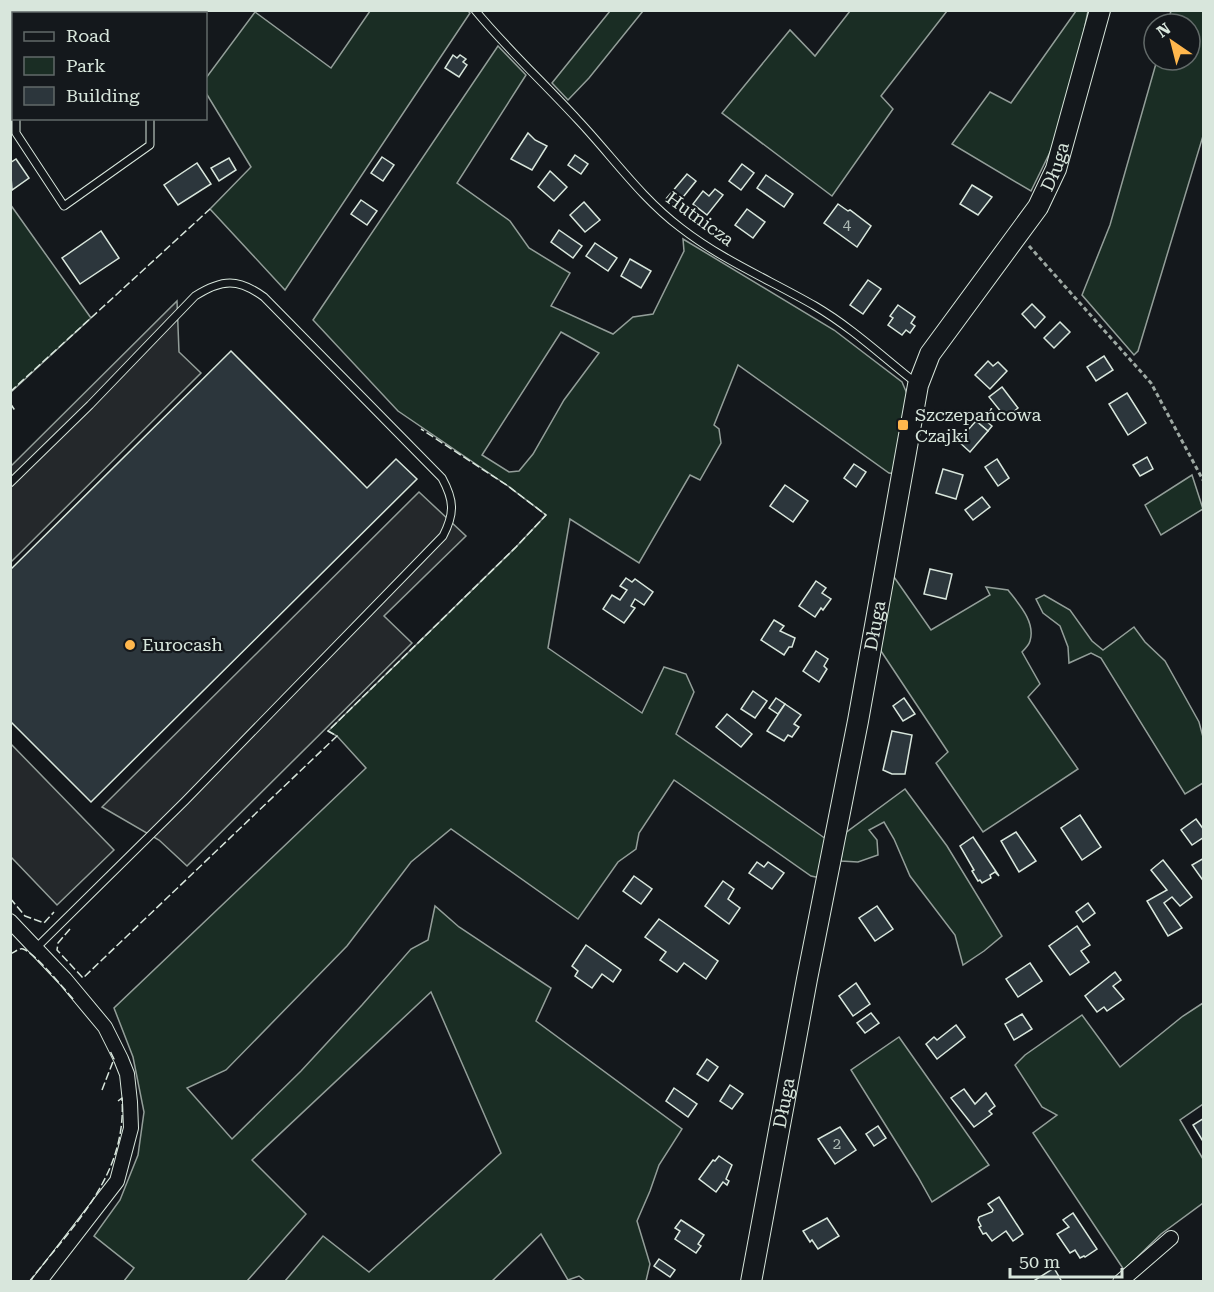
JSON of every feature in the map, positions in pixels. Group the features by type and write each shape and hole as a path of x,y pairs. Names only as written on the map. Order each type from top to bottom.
{"street":[{"name":"Długa","path":"751,1281 858,721 918,385 930,354 1038,207 1056,169 1100,10"},
{"path":"10,921 105,1027 127,1074 130,1110 131,1128 117,1181 39,1281"},
{"path":"1120,1281 1172,1238"}],"lane":[{"name":"Hutnicza","path":"475,10 500,40 578,120 665,215 720,254 817,307 918,385"},
{"path":"16,120 16,133 64,206 150,145 150,120"},
{"path":"10,483 90,405 195,296 210,286 224,282 253,289 264,297 442,478 450,492 452,506 451,521 443,536 185,801 36,948"}],"path":[{"path":"1016,237 1024,240 1151,383 1203,482"}],"green space":[{"path":"370,11 468,11 470,13 285,290 210,209 251,167 207,95 207,77 255,12 331,68"},
{"path":"610,11 643,11 589,78 568,100 552,83"},
{"path":"850,11 947,11 881,96 893,109 832,196 722,113 790,30 815,56"},
{"path":"1076,11 1088,11 1075,75 1056,140 1031,191 952,144 990,92 1011,103"},
{"path":"1203,11 1203,136 1138,351 1134,355 1082,295 1110,225 1154,72 1202,72 1202,12 1171,12"},
{"path":"498,46 526,75 457,183 510,221 529,248 570,273 551,306 613,334 633,317 653,314 684,251 683,239 834,330 902,382 908,396 897,474 889,473 738,365 714,425 719,429 721,443 700,480 690,475 639,563 570,519 548,648 642,713 664,667 686,674 694,692 676,734 826,839 821,878 811,876 674,780 639,833 636,849 618,862 578,919 451,829 411,862 347,946 226,1070 187,1088 232,1139 301,1071 411,949 428,940 435,906 459,927 551,988 536,1021 682,1129 659,1165 637,1221 650,1264 646,1281 585,1281 579,1276 568,1280 541,1234 492,1281 285,1281 323,1236 369,1272 501,1153 431,992 252,1160 306,1214 247,1281 124,1281 134,1268 94,1236 120,1200 138,1155 144,1112 133,1057 114,1008 366,768 337,736 328,731 546,515 508,486 398,411 313,320","holes":["561,332 599,353 564,400 533,454 519,471 509,472 482,455"]},
{"path":"10,204 91,318 11,392 10,392"},
{"path":"1192,475 1203,509 1161,535 1145,505"},
{"path":"894,577 931,630 990,595 986,587 1008,590 1028,620 1030,641 1022,652 1040,684 1028,697 1078,769 983,832 936,763 948,752 879,648"},
{"path":"1044,595 1070,610 1092,641 1103,650 1134,627 1145,642 1165,661 1199,722 1203,737 1203,783 1185,794 1101,658 1091,653 1069,663 1068,647 1060,626 1043,613 1036,599"},
{"path":"905,789 947,846 1002,936 963,965 955,935 910,876 884,822 869,830 877,840 878,855 858,862 841,861 844,834"},
{"path":"1203,1003 1203,1104 1180,1120 1203,1159 1203,1203 1161,1234 1124,1270 1033,1133 1057,1115 1042,1107 1015,1065 1025,1055 1082,1015 1120,1067 1183,1016"},
{"path":"899,1037 989,1165 932,1202 851,1070"}],"shaded area":[{"path":"177,301 179,352 201,373 11,562 11,466"},
{"path":"419,492 466,536 384,616 412,643 187,866 159,840 102,807"},
{"path":"10,743 114,850 57,905 11,857"}],"building":[{"path":"48,10 85,10 84,12 48,12"},
{"path":"453,55 457,58 460,55 466,59 463,62 467,65 459,77 445,68"},
{"path":"528,133 535,140 547,146 532,170 511,159"},
{"path":"575,155 588,164 581,174 568,165"},
{"path":"382,157 394,165 383,181 371,173"},
{"path":"229,158 236,170 219,181 211,168"},
{"path":"16,159 29,178 12,190 10,163"},
{"path":"197,163 211,184 178,205 164,185"},
{"path":"742,164 754,173 741,190 729,181"},
{"path":"550,171 567,187 554,201 538,187"},
{"path":"687,174 696,181 675,207 666,199"},
{"path":"766,175 793,194 784,207 757,188"},
{"path":"972,185 992,197 978,215 960,204"},
{"path":"715,189 723,195 707,215 693,204 703,191 709,196"},
{"path":"361,200 377,211 367,225 351,214"},
{"path":"584,202 600,220 585,232 570,215"},
{"path":"838,204 871,226 857,247 824,223"},
{"path":"747,209 765,222 753,238 735,225"},
{"path":"559,230 582,246 573,258 551,242"},
{"path":"101,231 119,258 80,284 62,258"},
{"path":"595,243 617,258 608,271 586,256"},
{"path":"630,259 651,271 641,288 621,276"},
{"path":"868,280 881,289 863,314 850,305"},
{"path":"1032,304 1045,317 1035,328 1022,314"},
{"path":"898,305 915,317 911,323 915,326 910,333 906,330 902,335 888,325 893,318 890,316"},
{"path":"1060,322 1070,332 1054,348 1044,338"},
{"name":"Eurocash","path":"231,351 367,488 396,459 417,479 91,802 10,721 10,570"},
{"path":"1104,356 1113,370 1096,381 1087,367"},
{"path":"988,361 993,366 998,362 1007,371 990,389 975,375"},
{"path":"1002,387 1018,408 1006,418 989,397"},
{"path":"1127,393 1146,423 1128,435 1109,404"},
{"path":"980,416 992,426 988,431 976,421"},
{"path":"976,421 988,431 970,452 958,441"},
{"path":"1147,457 1153,469 1140,476 1133,465"},
{"path":"997,459 1009,478 998,486 985,467"},
{"path":"854,464 866,472 856,487 844,478"},
{"path":"943,469 963,475 956,499 936,493"},
{"path":"785,485 808,501 793,522 770,506"},
{"path":"982,497 990,507 973,520 965,510"},
{"path":"930,569 952,574 946,599 924,594"},
{"path":"626,578 632,582 635,579 653,592 644,605 635,599 631,606 635,608 624,623 603,609 612,595 620,600 627,590 620,586"},
{"path":"816,581 826,588 822,593 831,599 815,617 799,606"},
{"path":"774,620 784,626 780,631 795,638 792,647 789,647 784,655 761,640"},
{"path":"816,651 828,659 824,666 827,669 819,682 803,671"},
{"path":"753,691 767,701 755,718 741,709"},
{"path":"776,698 785,704 778,714 769,708"},
{"path":"904,698 915,714 903,721 893,706"},
{"path":"785,704 801,715 794,724 799,727 792,737 788,735 784,741 767,731"},
{"path":"727,714 752,734 741,747 716,727"},
{"path":"892,731 912,735 905,774 892,774 883,770"},
{"path":"1080,815 1101,847 1082,860 1061,828"},
{"path":"1196,819 1204,830 1204,837 1192,845 1181,830"},
{"path":"1016,832 1036,861 1019,872 1001,841"},
{"path":"973,837 999,876 995,872 990,875 991,878 982,883 972,871 974,870 960,846"},
{"path":"1204,858 1204,882 1192,865"},
{"path":"1163,860 1192,897 1180,906 1172,897 1164,903 1182,928 1168,936 1147,901 1167,890 1151,870"},
{"path":"757,862 764,867 768,862 784,873 772,889 749,873"},
{"path":"634,876 652,889 641,904 623,891"},
{"path":"723,881 734,889 728,899 740,908 729,924 705,906"},
{"path":"1088,903 1095,913 1083,922 1076,912"},
{"path":"877,906 893,929 875,941 859,918"},
{"path":"659,919 718,961 706,979 684,963 677,972 660,960 666,952 645,937"},
{"path":"1077,926 1090,945 1081,951 1089,962 1070,975 1049,946"},
{"path":"586,945 621,970 613,982 602,974 592,988 575,976 578,971 572,966"},
{"path":"1030,963 1042,981 1018,997 1006,979"},
{"path":"1115,972 1121,980 1113,986 1124,999 1107,1011 1104,1007 1097,1012 1085,996"},
{"path":"856,983 870,1004 853,1016 839,996"},
{"path":"871,1013 879,1023 865,1033 857,1023"},
{"path":"1022,1014 1032,1029 1014,1040 1005,1024"},
{"path":"956,1025 965,1037 937,1059 926,1044 934,1037 937,1040"},
{"path":"707,1059 718,1067 708,1081 697,1074"},
{"path":"730,1085 743,1094 732,1109 720,1101"},
{"path":"674,1088 697,1104 688,1117 666,1101"},
{"path":"964,1089 975,1104 986,1093 995,1106 989,1111 992,1114 974,1127 951,1098"},
{"path":"1204,1118 1204,1143 1193,1125"},
{"path":"878,1126 886,1138 874,1146 866,1134"},
{"path":"840,1127 856,1150 835,1164 818,1139"},
{"path":"719,1156 732,1165 726,1179 729,1181 727,1185 723,1182 716,1192 699,1179 713,1160 715,1161"},
{"path":"999,1197 1023,1234 1013,1241 1006,1231 992,1241 986,1233 983,1234 979,1227 981,1226 979,1217 992,1212 988,1204"},
{"path":"1073,1213 1097,1249 1085,1257 1080,1258 1075,1250 1070,1253 1057,1234 1069,1227 1063,1220"},
{"path":"827,1218 839,1236 818,1249 803,1231"},
{"path":"681,1220 704,1235 698,1244 701,1246 696,1253 675,1239 680,1231 675,1228"},
{"path":"659,1259 675,1270 670,1277 654,1266"},
{"path":"1054,1268 1062,1282 1032,1282"}],"fence":[{"path":"10,392 210,209"},
{"path":"10,403 14,409 10,412"},
{"path":"70,929 58,943 57,950 83,978 337,736 328,731 546,515 508,486 421,429"},
{"path":"10,898 25,916 44,923 54,912"},
{"path":"10,954 21,949 28,952 42,964 74,1000"},
{"path":"102,1090 114,1059 110,1051"},
{"path":"29,1282 80,1219 107,1175 116,1152 121,1126 122,1098 118,1101"}],"place":[{"name":"Szczepańcowa Czajki","path":"903,425"},
{"name":"Eurocash","path":"130,645"}]}
